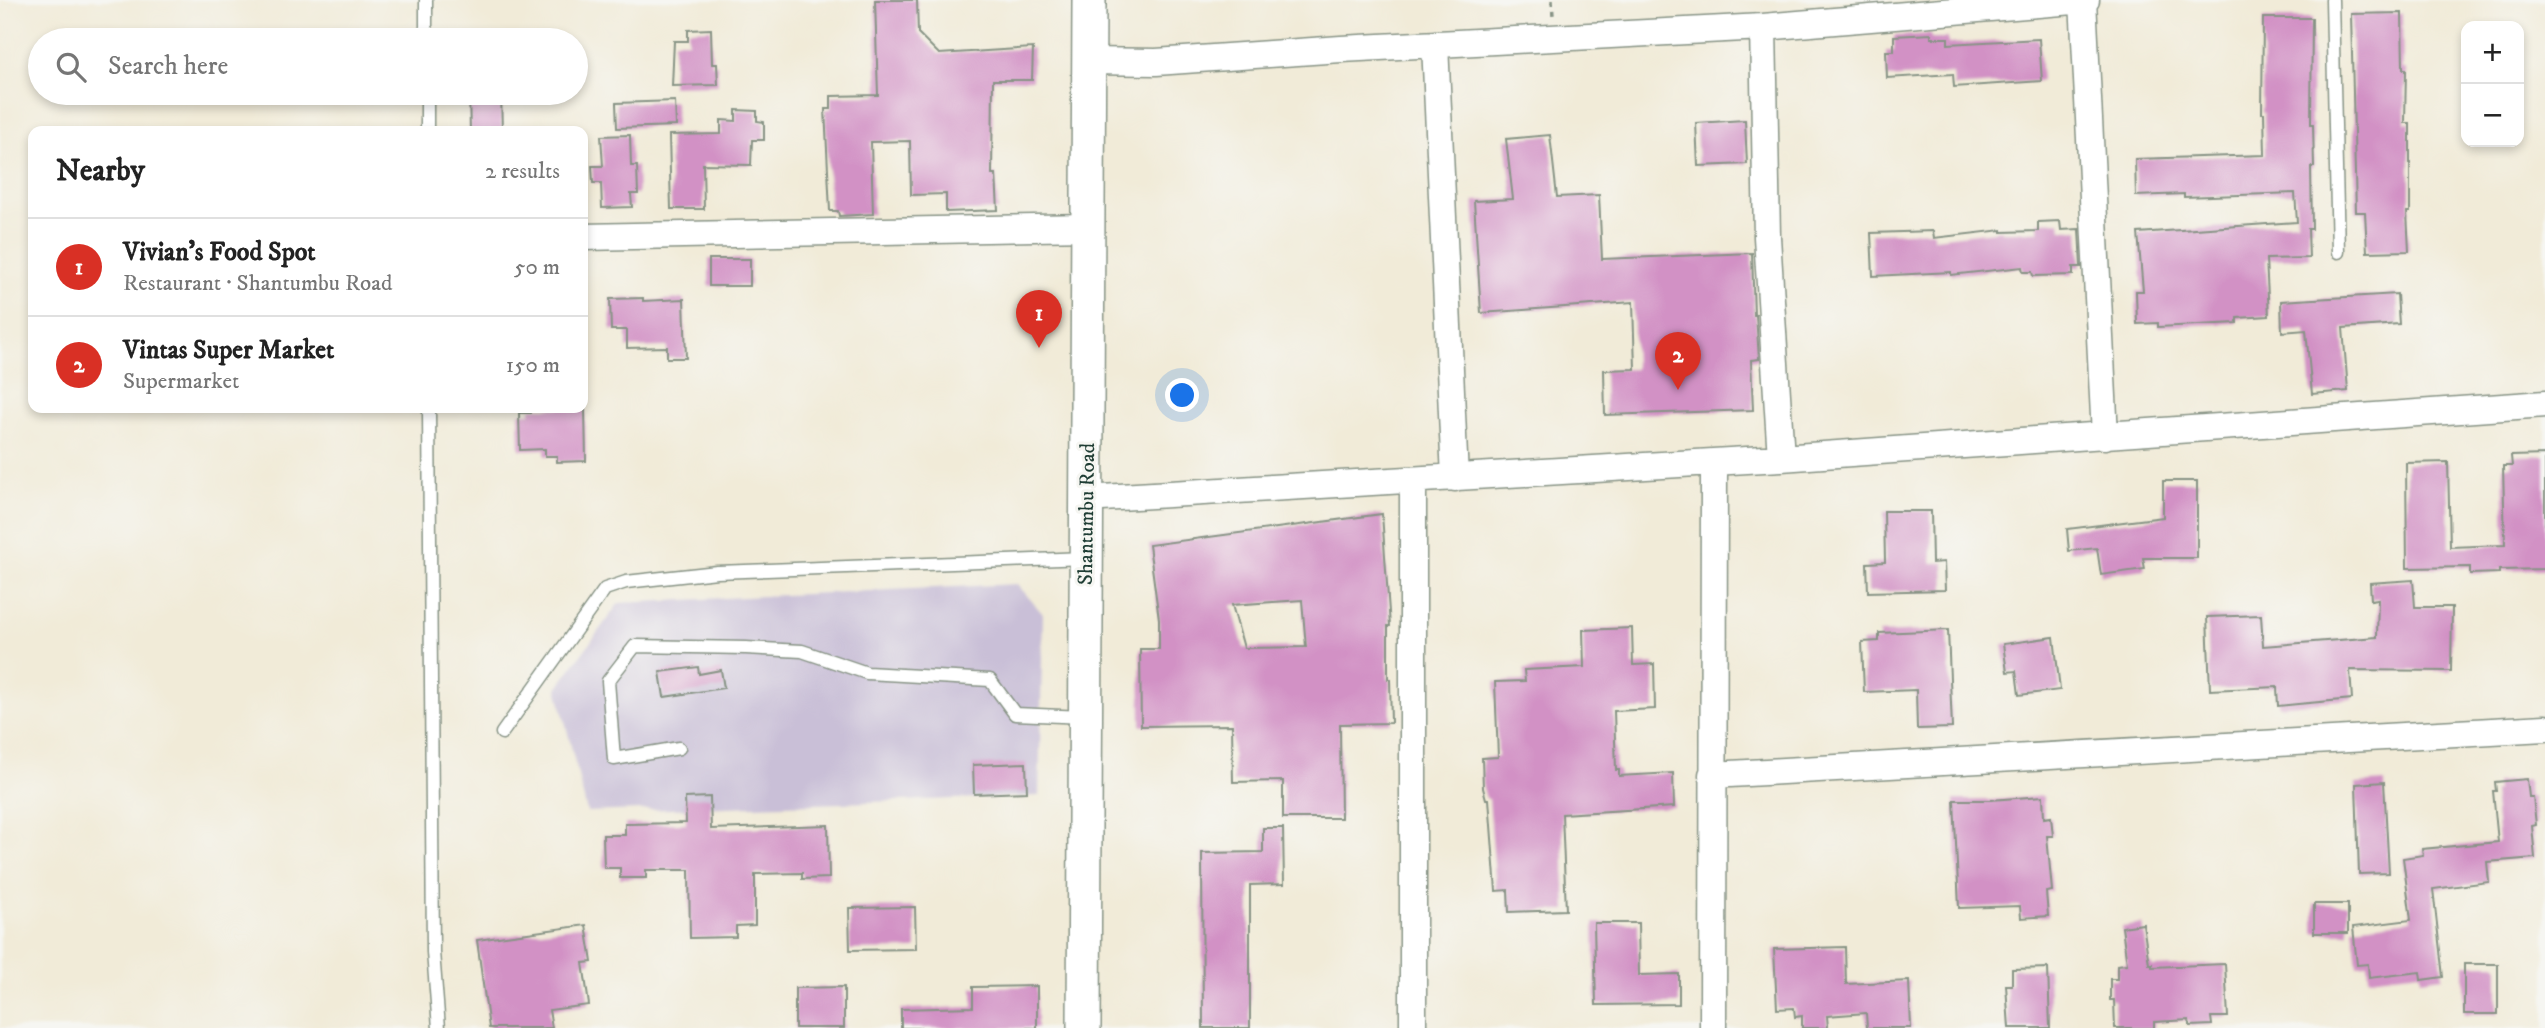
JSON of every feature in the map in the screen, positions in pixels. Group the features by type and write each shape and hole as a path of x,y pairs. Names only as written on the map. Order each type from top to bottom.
{"street":[{"name":"Shantumbu Road","path":"1084,1028 1089,0"},
{"path":"1088,61 1156,62 1763,27 2084,0 2105,436"},
{"path":"1763,27 1767,237 1781,458"},
{"path":"1435,44 1455,478"},
{"path":"588,237 1088,228"},
{"path":"1085,499 1714,463 2545,404"},
{"path":"1713,1028 1714,463"},
{"path":"1413,481 1413,1028"},
{"path":"1712,775 2545,728"}],"lane":[{"path":"426,0 426,28"},
{"path":"2332,0 2338,252"},
{"path":"427,105 427,126"},
{"path":"429,413 433,952 439,1028"},
{"path":"502,733 605,589 626,582 717,572 1085,558"},
{"path":"679,748 614,759 608,681 635,646 802,652 867,673 990,680 1016,713 1085,718"}],"shaded area":[{"path":"1017,584 1043,614 1039,796 587,812 557,688 619,603"}],"building":[{"path":"875,0 917,0 918,33 939,54 1033,48 1032,80 993,80 992,174 996,174 998,210 946,212 946,194 911,195 910,141 871,142 873,214 839,216 838,211 830,211 825,109 831,109 831,96 878,95"},
{"path":"2402,13 2403,69 2406,69 2405,123 2410,123 2410,212 2407,212 2409,251 2367,252 2365,212 2356,212 2351,14"},
{"path":"2263,18 2312,18 2311,124 2314,167 2311,167 2312,229 2308,229 2309,258 2266,259 2269,316 2237,318 2237,323 2158,327 2158,323 2137,324 2136,291 2143,291 2138,233 2297,222 2295,193 2136,196 2135,159 2265,155 2262,113"},
{"path":"711,29 712,64 717,64 718,85 672,86 674,41 688,41 688,30"},
{"path":"1931,34 1931,38 1948,38 1948,44 2039,39 2042,81 1954,87 1953,74 1887,78 1886,51 1894,51 1894,36"},
{"path":"675,101 676,126 617,128 616,103"},
{"path":"469,105 501,105 502,126 470,126"},
{"path":"736,110 757,111 757,121 764,122 764,140 752,140 751,165 703,164 704,209 671,209 669,135 721,134 721,120 736,121"},
{"path":"1745,120 1747,164 1698,166 1696,123"},
{"path":"630,135 631,166 637,166 638,194 631,194 632,207 602,208 601,183 593,183 592,166 603,166 601,136"},
{"path":"1550,135 1557,197 1599,195 1602,259 1752,253 1759,359 1751,360 1753,410 1605,415 1604,370 1635,369 1633,302 1481,313 1474,201 1513,199 1506,139"},
{"path":"2060,221 2061,230 2079,229 2081,267 2073,267 2073,275 2033,276 2032,272 2023,272 2022,267 1951,275 1951,272 1873,276 1871,233 1933,231 1934,238 2002,230 2038,231 2038,222"},
{"path":"709,259 750,259 750,286 709,286"},
{"path":"2397,294 2399,324 2343,328 2348,391 2312,394 2306,330 2282,332 2281,301"},
{"path":"643,298 643,301 684,299 686,358 667,358 667,347 627,348 627,330 611,330 610,299"},
{"path":"519,413 585,413 586,461 557,462 557,456 545,456 545,449 520,450"},
{"path":"2545,455 2545,569 2470,574 2470,567 2407,568 2406,463 2448,462 2450,547 2505,545 2503,466 2512,466 2511,456"},
{"path":"2163,481 2197,481 2197,558 2143,558 2145,569 2101,575 2097,548 2069,551 2067,529 2163,517"},
{"path":"1884,511 1931,511 1932,563 1944,562 1945,590 1868,592 1867,563 1885,562"},
{"path":"1382,514 1390,626 1388,679 1391,723 1340,724 1341,818 1283,818 1283,781 1233,782 1232,725 1141,726 1140,649 1159,649 1159,619 1149,545","holes":["1302,600 1306,647 1244,648 1232,605"]},
{"path":"2413,580 2415,607 2452,607 2451,671 2350,670 2352,699 2278,706 2277,687 2210,690 2207,617 2261,615 2263,646 2377,637 2378,599 2371,600 2370,583"},
{"path":"1632,628 1633,665 1654,664 1655,709 1614,711 1616,770 1619,770 1619,776 1673,773 1674,807 1562,814 1566,910 1509,912 1508,890 1496,891 1489,799 1486,799 1483,788 1482,758 1498,757 1495,682 1525,681 1524,670 1584,667 1583,630"},
{"path":"1948,630 1952,728 1917,729 1916,690 1864,692 1862,642 1879,641 1879,633"},
{"path":"2054,637 2060,690 2019,695 2016,671 2007,672 2003,644"},
{"path":"698,667 699,674 721,670 724,688 664,697 660,672"},
{"path":"1026,763 1027,792 974,794 973,765"},
{"path":"2527,779 2529,797 2533,797 2536,825 2532,826 2535,858 2487,862 2489,882 2433,889 2443,977 2421,980 2420,972 2369,978 2368,964 2357,965 2353,927 2411,920 2403,858 2423,855 2422,849 2498,842 2493,791 2496,791 2495,782"},
{"path":"2384,782 2389,873 2359,874 2356,784"},
{"path":"2043,796 2044,818 2051,817 2053,836 2047,836 2052,891 2046,892 2048,916 2021,918 2020,906 1959,908 1954,800"},
{"path":"710,797 711,829 828,825 829,878 802,879 802,873 755,874 755,925 736,926 736,937 690,938 689,870 646,870 646,878 620,878 620,868 604,868 603,835 625,835 625,824 686,823 685,798"},
{"path":"1263,828 1283,828 1284,884 1250,885 1250,1028 1203,1028 1202,853 1263,852"},
{"path":"2314,904 2348,904 2348,933 2314,933"},
{"path":"915,907 916,949 850,950 849,908"},
{"path":"1594,923 1638,923 1639,975 1679,974 1679,1004 1596,1005"},
{"path":"2143,924 2149,964 2152,964 2152,967 2225,964 2228,1017 2211,1017 2212,1025 2190,1026 2189,1020 2154,1022 2154,1028 2115,1028 2114,1000 2110,1000 2110,979 2117,979 2117,965 2127,964 2122,927"},
{"path":"586,925 592,962 583,963 589,1005 549,1010 552,1028 489,1028 477,940"},
{"path":"1845,947 1846,984 1909,981 1911,1028 1867,1028 1866,1013 1827,1016 1828,1028 1802,1028 1802,1016 1795,1017 1794,1008 1777,1009 1774,949"},
{"path":"2464,964 2498,964 2498,1014 2464,1014"},
{"path":"2048,968 2050,1028 2009,1028 2006,985 2012,985 2012,969"},
{"path":"1037,986 1037,1028 901,1028 901,1009 973,1007 973,987"},
{"path":"844,987 844,1028 795,1028 795,988"}],"place":[{"name":"Vivian’s Food Spot","path":"1039,348"},
{"name":"Vintas Super Market","path":"1678,390"}]}
